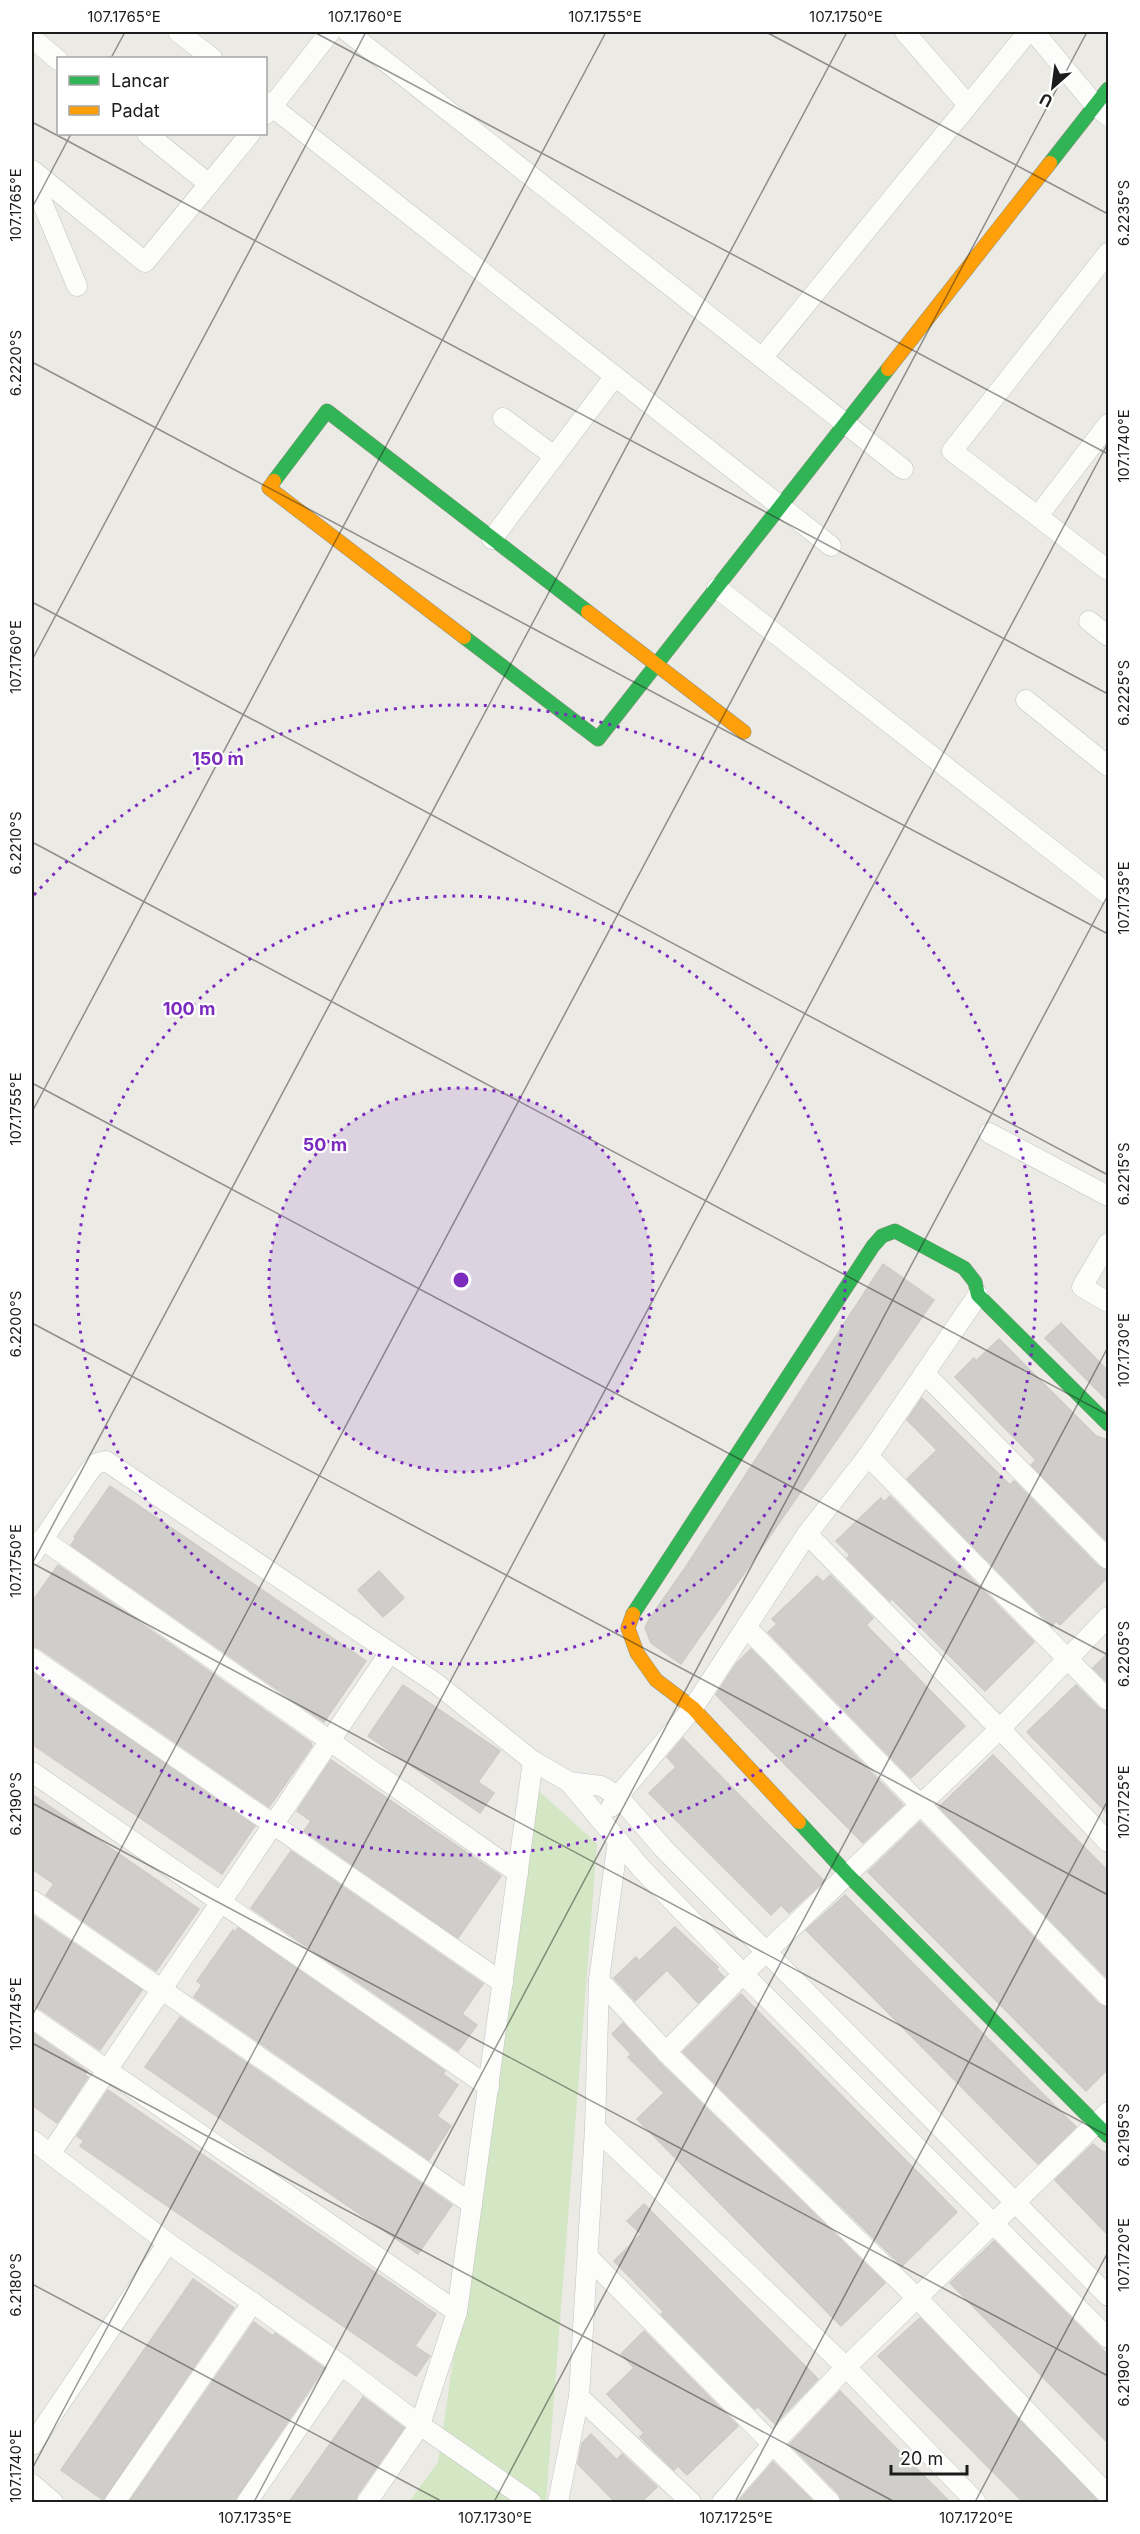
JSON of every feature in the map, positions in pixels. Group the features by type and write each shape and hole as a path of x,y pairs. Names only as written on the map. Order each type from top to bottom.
{"street":[{"path":"178,32 211,57"},
{"path":"330,32 268,107 831,546"},
{"path":"348,32 903,470"},
{"path":"905,32 968,105"},
{"path":"762,358 1028,32"},
{"path":"1034,32 1102,111"},
{"path":"32,38 57,59"},
{"path":"744,732 656,666 327,411 269,488 598,739 656,666 845,424 1102,111 1108,89"},
{"path":"148,135 209,184"},
{"path":"32,170 145,262 249,135"},
{"path":"32,178 77,286"},
{"path":"1108,254 952,451 1108,570"},
{"path":"492,539 615,376"},
{"path":"503,418 554,456"},
{"path":"1038,516 1108,424"},
{"path":"717,588 1108,894"},
{"path":"1089,621 1108,636"},
{"path":"1026,700 1108,766"},
{"path":"988,1132 1108,1196"},
{"path":"723,2502 773,2444 846,2367 993,2224 1105,2124 848,1875 693,1708 656,1680 637,1653 628,1624 880,1236 895,1231 964,1268 975,1282 978,1295 1108,1424"},
{"path":"1108,1243 1082,1287 1108,1302"},
{"path":"603,1820 618,1796 693,1708 807,1534 868,1456 978,1295"},
{"path":"924,1373 1108,1558"},
{"path":"868,1456 1108,1700"},
{"path":"518,1873 330,1742 37,1547 95,1464 106,1461 436,1684 533,1761 569,1782 641,1868 743,1974 1108,2338"},
{"path":"807,1534 1108,1842"},
{"path":"666,2052 743,1974 1000,1729 1108,1617"},
{"path":"746,1627 1108,1996"},
{"path":"51,2153 390,1653"},
{"path":"32,1658 503,1983"},
{"path":"367,2502 420,2425 458,2312 533,1761"},
{"path":"32,1772 489,2087"},
{"path":"569,1782 601,1786 618,1796 663,1848 1108,2296"},
{"path":"558,2502 579,2397 595,2128 599,1980 618,1840"},
{"path":"641,1868 663,1848"},
{"path":"32,1900 472,2204"},
{"path":"599,1980 666,2052 917,2298 1108,2495"},
{"path":"32,2018 458,2312"},
{"path":"595,2128 846,2367 976,2502"},
{"path":"32,2140 168,2243 531,2502"},
{"path":"32,2445 168,2243"},
{"path":"588,2257 830,2502"},
{"path":"116,2502 253,2302"},
{"path":"247,2502 341,2365"},
{"path":"579,2397 690,2502"},
{"path":"32,2484 53,2502"}],"green space":[{"path":"538,1790 597,1844 546,2502 409,2502 438,2462"}],"building":[{"path":"883,1264 934,1300 681,1664 651,1643 645,1628 650,1618"},
{"path":"1061,1323 1108,1371 1108,1401 1045,1338"},
{"path":"999,1339 1096,1436 1108,1440 1108,1542 1031,1465 1036,1460 955,1377 974,1358 976,1361"},
{"path":"922,1398 1010,1485 1014,1481 1099,1567 1108,1571 1108,1577 1060,1625 1056,1621 1052,1626 907,1479 937,1450 907,1420"},
{"path":"110,1486 366,1661 324,1722 71,1545 76,1538 74,1537"},
{"path":"890,1496 1034,1642 985,1691 847,1558 850,1555 836,1541 881,1498 884,1502"},
{"path":"58,1565 311,1743 312,1746 269,1807 39,1648 32,1646 32,1602"},
{"path":"379,1571 404,1598 383,1617 358,1590"},
{"path":"830,1575 873,1618 866,1625 965,1726 911,1778 768,1632 777,1624 772,1619 817,1576 823,1582"},
{"path":"751,1649 903,1805 863,1843 716,1695 736,1664"},
{"path":"1108,1653 1108,1683 1093,1668"},
{"path":"32,1672 255,1826 222,1874 32,1744"},
{"path":"403,1685 500,1751 478,1782 494,1793 480,1813 368,1736"},
{"path":"1076,1685 1099,1708 1108,1712 1108,1814 1027,1732"},
{"path":"683,1738 824,1881 789,1913 781,1905 771,1915 649,1793 676,1767 667,1757"},
{"path":"993,1755 1108,1871 1108,1979 939,1807"},
{"path":"331,1760 501,1876 458,1938 304,1831 311,1821 297,1811"},
{"path":"32,1794 199,1909 156,1971 46,1895 54,1884 32,1869"},
{"path":"920,1822 1099,2004 1108,2008 1108,2069 1086,2091 868,1872"},
{"path":"291,1851 483,1984 462,2014 477,2025 458,2051 251,1908"},
{"path":"845,1895 1076,2127 1038,2164 806,1930"},
{"path":"32,1915 142,1990 100,2050 39,2008 32,2006"},
{"path":"675,1927 718,1967 716,1969 724,1977 698,2003 667,1970 635,2001 614,1978 636,1957 639,1961"},
{"path":"238,1928 445,2071 443,2074 458,2085 437,2116 451,2126 429,2160 194,1997 202,1985 197,1981 233,1930 235,1932"},
{"path":"741,1994 957,2212 902,2266 683,2052"},
{"path":"180,2017 452,2205 418,2254 145,2067"},
{"path":"623,2023 658,2061 885,2283 841,2326 637,2119 664,2093 628,2057 631,2054 612,2034"},
{"path":"32,2032 87,2071 85,2075 88,2077 57,2123 32,2105"},
{"path":"108,2090 436,2314 415,2346 430,2356 416,2376 80,2146 84,2141 77,2136"},
{"path":"1093,2144 1103,2152 1108,2152 1108,2235 1055,2180"},
{"path":"644,2204 818,2379 775,2424 758,2407 755,2409 661,2314 664,2312 614,2261 641,2234 627,2221"},
{"path":"994,2241 1108,2355 1108,2443 950,2283"},
{"path":"193,2279 234,2308 103,2500 61,2470"},
{"path":"920,2318 1099,2502 1023,2502 878,2356"},
{"path":"254,2322 273,2336 275,2333 324,2368 236,2498 233,2502 129,2502"},
{"path":"644,2331 738,2426 687,2475 678,2466 674,2470 640,2437 644,2433 607,2394 634,2368 621,2354"},
{"path":"840,2391 950,2502 842,2502 839,2494 790,2444"},
{"path":"363,2397 404,2428 357,2495 355,2502 289,2502"},
{"path":"591,2434 617,2460 622,2454 657,2487 641,2502 615,2502 578,2464 582,2443"},
{"path":"773,2462 814,2502 738,2502"}],"traffic: fast":[{"path":"1050,163 1108,89"},
{"path":"464,637 598,739 888,369"},
{"path":"274,481 327,411 588,612"},
{"path":"633,1614 873,1246 882,1236 895,1231 964,1268 975,1282 978,1295 1108,1424"},
{"path":"799,1822 848,1875 1108,2136"}],"traffic: slow":[{"path":"888,369 1050,163"},
{"path":"274,481 269,488 464,637"},
{"path":"588,612 744,732"},
{"path":"633,1614 628,1628 637,1653 656,1680 693,1708 799,1822"}]}
